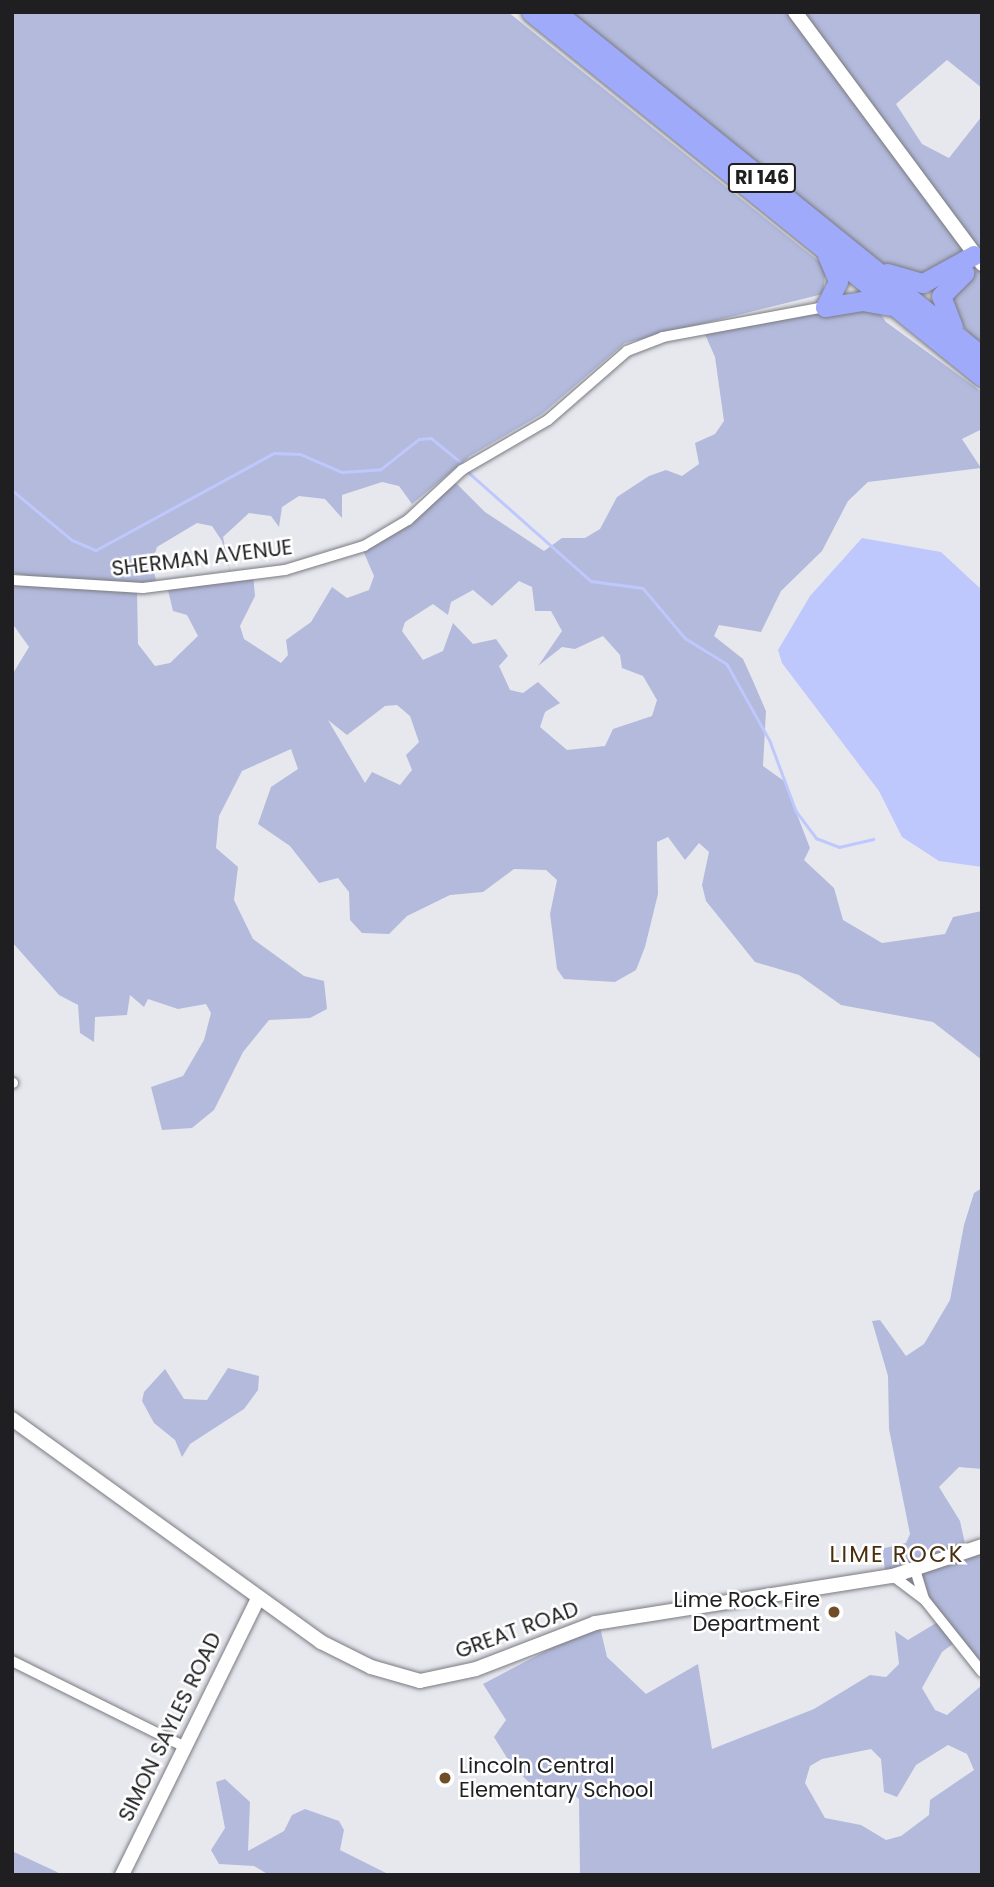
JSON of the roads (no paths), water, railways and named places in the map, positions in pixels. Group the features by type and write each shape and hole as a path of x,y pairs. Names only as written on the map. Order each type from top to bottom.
{"highway":[{"name":"RI 146","path":"531,12 982,377"},
{"name":"RI 146","path":"556,12 974,350"},
{"path":"825,251 838,281 825,307"},
{"path":"869,266 923,283 976,266"},
{"path":"974,350 940,305 945,289 976,266"},
{"path":"825,307 862,301 894,307"}],"street":[{"path":"795,12 976,266"},
{"name":"SHERMAN AVENUE","path":"12,580 143,588 285,570 338,555 408,520 457,473 548,420 627,351 663,337 825,307"},
{"name":"GREAT ROAD","path":"12,1419 258,1599 341,1654 421,1681 476,1669 595,1623 894,1576 982,1546"},
{"path":"915,1570 924,1599"},
{"path":"894,1576 924,1599 982,1672"},
{"name":"SIMON SAYLES ROAD","path":"122,1875 183,1746 258,1599"},
{"path":"12,1661 183,1746"}],"waterway":[{"path":"12,490 72,540 96,550 274,453 300,454 342,472 381,469 419,439 431,438 462,463"},
{"path":"467,471 591,581 643,588 685,638 727,664 770,741 796,811 816,838 839,847 873,839"}],"place":[{"name":"Lime Rock Fire Department","path":"834,1612"},
{"name":"Lincoln Central Elementary School","path":"445,1778"}],"district":[{"name":"LIME ROCK","path":"897,1554"}]}
